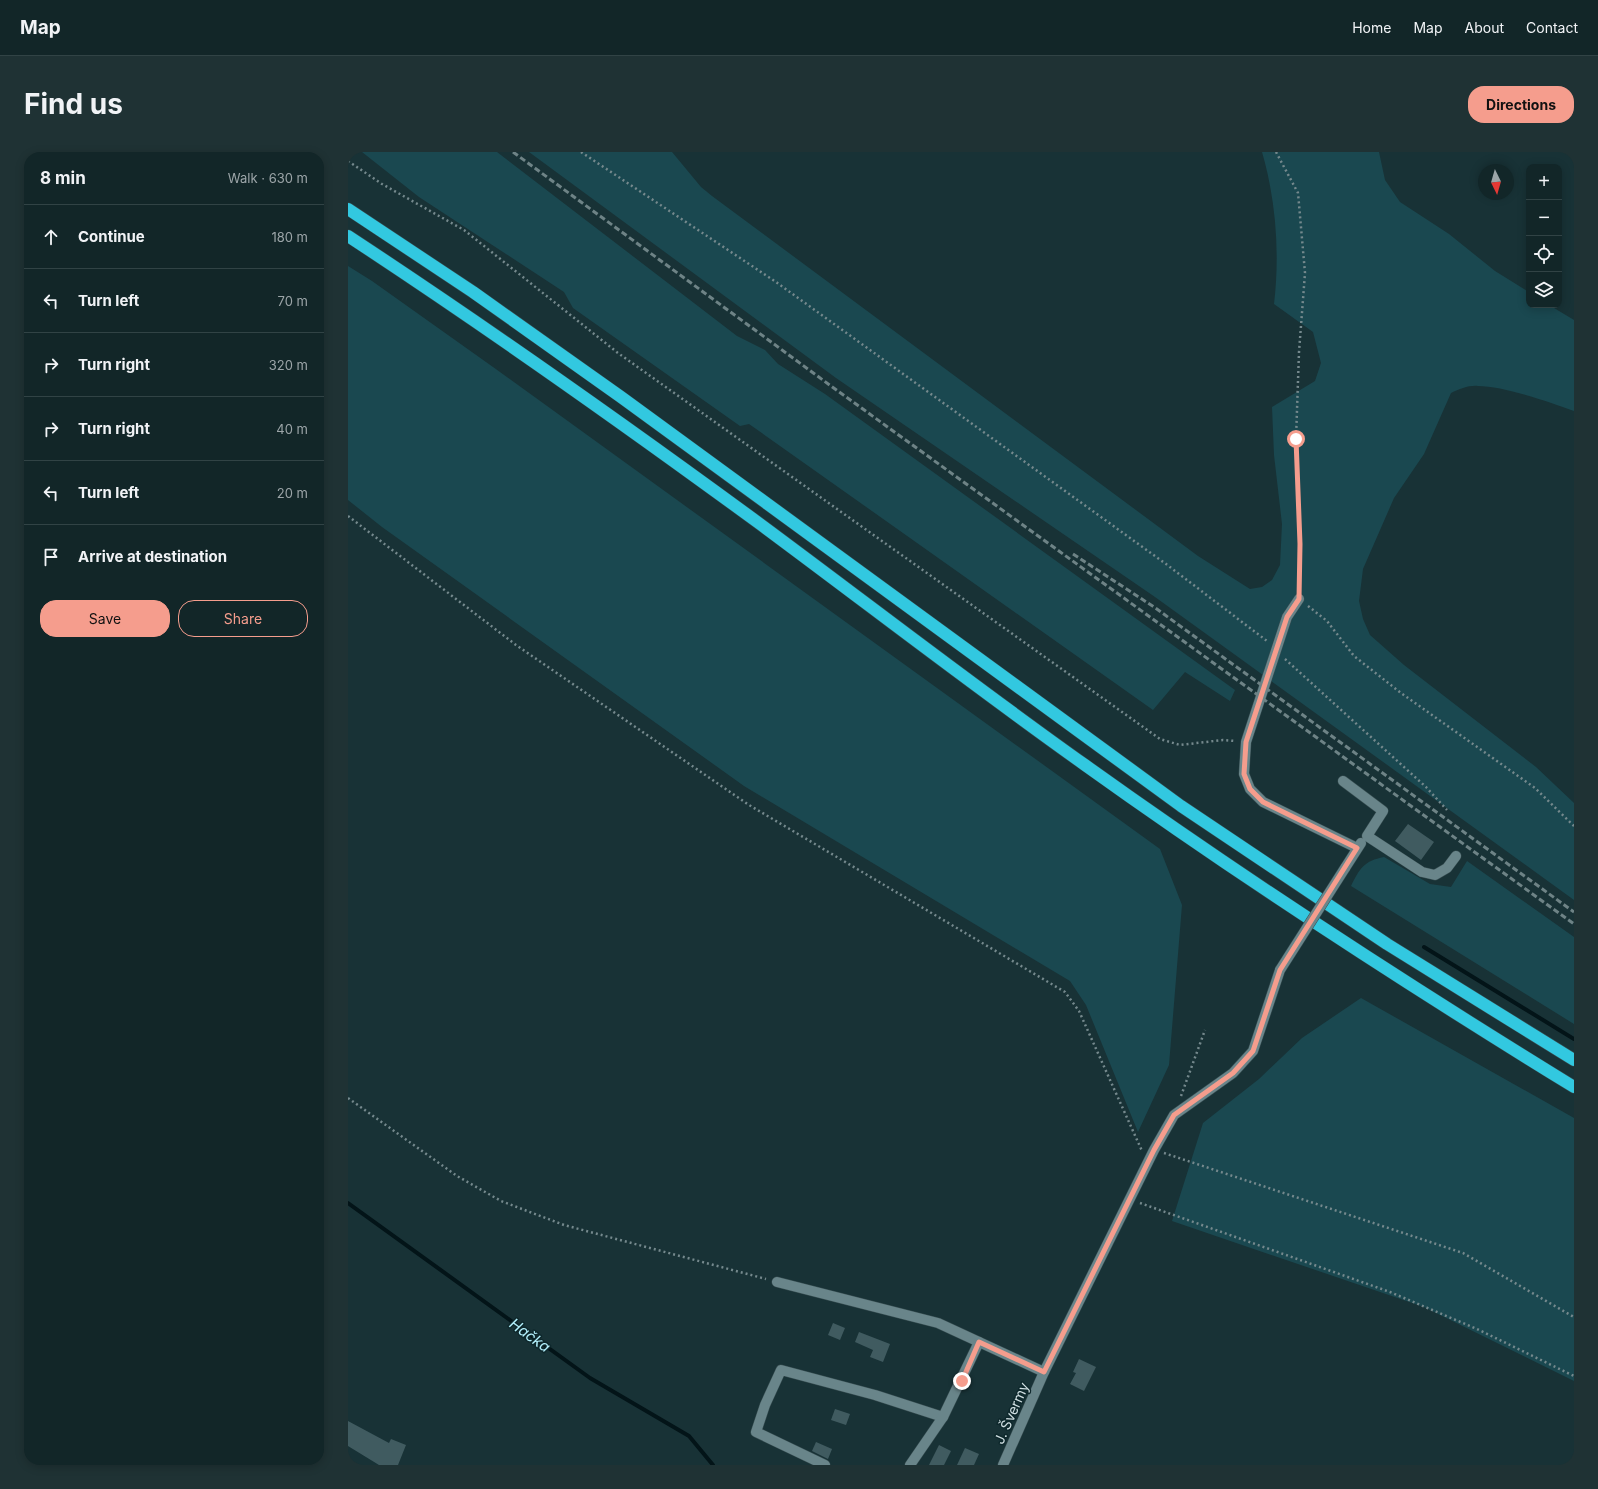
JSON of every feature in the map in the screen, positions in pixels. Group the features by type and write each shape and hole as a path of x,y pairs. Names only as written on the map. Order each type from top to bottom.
{"highway":[{"path":"348,209 473,292 621,397 1181,806 1387,944 1574,1060"},
{"path":"348,236 463,311 609,415 1083,764 1177,830 1278,899 1574,1087"}],"street":[{"path":"1299,599 1287,617 1246,742 1244,774 1250,789 1263,802 1357,848"},
{"path":"1174,1115 1233,1073 1253,1051 1280,970 1357,848 1367,836 1383,810 1343,781"},
{"path":"1367,836 1422,872 1435,875 1447,868 1456,856"},
{"name":"J. Švermy","path":"1003,1465 1044,1372 1154,1150 1174,1115"},
{"path":"777,1282 938,1323 1044,1372"},
{"path":"910,1465 943,1417 979,1342"},
{"path":"825,1465 756,1432 765,1405 781,1370 876,1395 943,1417"}],"path":[{"path":"580,152 776,282 1159,559 1276,650 1420,782 1447,810"},
{"path":"1276,152 1298,193 1305,272 1298,352 1296,439 1300,544 1299,599 1327,621 1354,656 1401,693 1535,788 1574,826"},
{"path":"348,161 382,184 464,230 618,353 1160,739 1180,745 1223,740 1246,742"},
{"path":"348,516 516,645 749,805 1065,992 1079,1011 1148,1164"},
{"path":"1174,1115 1205,1030"},
{"path":"348,1098 457,1176 500,1201 564,1225 777,1282"},
{"path":"1154,1150 1463,1253 1574,1317"},
{"path":"1130,1200 1390,1292 1477,1329 1574,1376"}],"shaded area":[{"path":"362,152 497,152 737,336 765,350 778,364 825,394 1235,690 1230,701 1185,672 1153,710 749,424 740,426 573,308 564,292 419,197"},
{"path":"529,152 672,152 701,187 712,196 1198,556 1250,589 1262,587 1272,580 1280,565 1282,524 1274,455 1272,407 1315,381 1321,363 1313,332 1274,304 1277,266 1276,227 1271,189 1262,152 1379,152 1385,180 1400,202 1449,234 1495,271 1526,290 1526,308 1554,308 1574,320 1574,411 1526,395 1488,387 1471,386 1451,393 1424,454 1394,498 1363,569 1359,601 1363,619 1370,635 1404,665 1536,767 1574,803 1574,900 1155,597 836,378"},
{"path":"348,266 372,281 493,367 1160,849 1182,905 1169,1065 1138,1132 1086,1005 1070,981 744,786 382,527 348,500"},
{"path":"1384,857 1430,884 1451,887 1467,861 1574,937 1574,1024 1351,886 1363,866"},
{"path":"1361,998 1574,1118 1574,1381 1424,1307 1172,1221 1203,1123 1259,1079 1302,1038"}],"building":[{"path":"1408,824 1434,842 1421,860 1395,841"},
{"path":"833,1323 845,1328 840,1340 828,1335"},
{"path":"859,1332 890,1344 883,1362 870,1357 873,1350 855,1342"},
{"path":"1079,1359 1096,1367 1084,1391 1070,1384 1076,1373 1073,1372"},
{"path":"835,1409 850,1414 846,1425 831,1420"},
{"path":"348,1421 389,1443 391,1439 406,1445 398,1465 379,1465 348,1446"},
{"path":"816,1442 832,1449 828,1459 812,1451"},
{"path":"939,1445 951,1451 944,1465 929,1465"},
{"path":"965,1448 979,1454 974,1465 957,1465"}],"waterway":[{"path":"1424,947 1574,1039"},
{"name":"Hačka","path":"348,1203 590,1378 689,1436 713,1465"}],"railway":[{"path":"513,152 831,386 1574,924"},
{"path":"1073,554 1154,607 1574,912"}],"route":[{"path":"962,1381 979,1342 1044,1372 1154,1150 1174,1115 1233,1073 1253,1051 1280,970 1357,848 1263,802 1250,789 1244,774 1246,742 1287,617 1299,599 1300,544 1296,439"}]}
